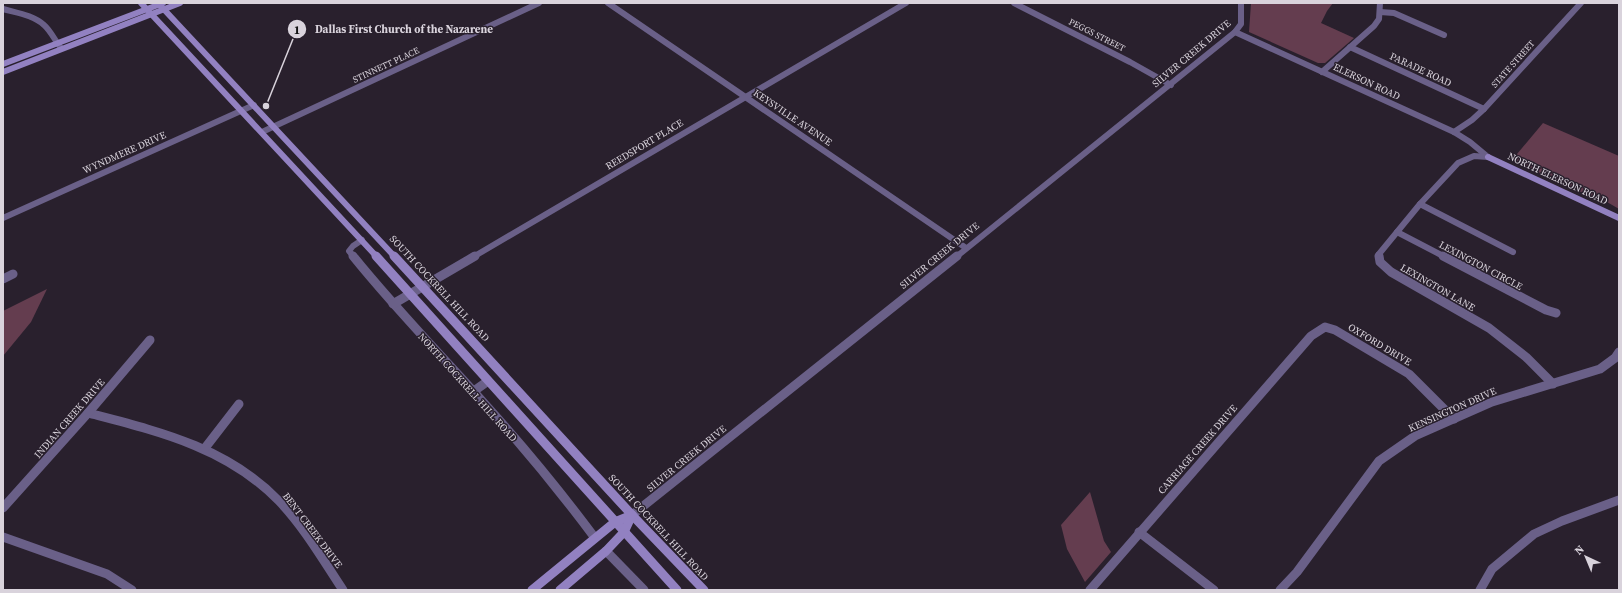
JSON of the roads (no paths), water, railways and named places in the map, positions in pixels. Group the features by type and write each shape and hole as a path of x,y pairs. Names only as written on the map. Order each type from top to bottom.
{"main road":[{"path":"141,3 362,240 677,590"},
{"path":"3,72 146,9 161,5 180,3"},
{"path":"3,64 151,14 161,5"},
{"name":"SOUTH COCKRELL HILL ROAD","path":"161,5 423,286 632,516 704,590"},
{"name":"NORTH ELERSON ROAD","path":"1488,157 1619,218"},
{"name":"SILVER CREEK DRIVE","path":"532,590 615,522 632,516"},
{"name":"SILVER CREEK DRIVE","path":"560,590 606,551 624,532 632,516"}],"street":[{"name":"STINNETT PLACE","path":"262,132 539,3"},
{"name":"KEYSVILLE AVENUE","path":"608,3 966,248"},
{"name":"REEDSPORT PLACE","path":"393,304 906,3"},
{"name":"PEGGS STREET","path":"1014,3 1130,62 1171,85"},
{"name":"SILVER CREEK DRIVE","path":"632,516 1171,85 1235,32 1240,24 1238,3"},
{"path":"1322,72 1374,26 1379,19 1380,3"},
{"name":"STATE STREET","path":"1454,132 1472,120 1484,109 1581,3"},
{"path":"3,9 27,15 37,20 45,26 60,46"},
{"path":"1380,12 1394,13 1444,35"},
{"name":"ELERSON ROAD","path":"1235,32 1454,132 1470,142 1488,157"},
{"name":"PARADE ROAD","path":"1350,47 1484,109"},
{"name":"WYNDMERE DRIVE","path":"3,218 254,105"},
{"name":"LEXINGTON LANE","path":"1488,157 1474,156 1458,163 1420,204 1379,254 1380,262 1391,272 1489,328 1526,357 1553,384"},
{"path":"1420,204 1513,252"},
{"name":"LEXINGTON CIRCLE","path":"1397,232 1546,310 1556,313"},
{"name":"NORTH COCKRELL HILL ROAD","path":"362,240 349,250 393,304 474,391 573,507 595,538"},
{"path":"3,278 13,274"},
{"name":"OXFORD DRIVE","path":"1325,327 1335,330 1409,374 1454,419"},
{"name":"CARRIAGE CREEK DRIVE","path":"1090,590 1311,336 1325,327"},
{"name":"INDIAN CREEK DRIVE","path":"3,508 88,413 150,340"},
{"name":"KENSINGTON DRIVE","path":"1280,590 1296,572 1380,461 1416,436 1492,402 1600,369 1615,358 1619,352"},
{"path":"474,391 488,381"},
{"path":"205,448 239,404"},
{"name":"BENT CREEK DRIVE","path":"88,413 163,433 205,448 238,465 279,501 343,590"},
{"path":"1480,590 1492,569 1534,534 1562,520 1619,500"},
{"path":"1139,532 1214,590"},
{"path":"3,537 107,574 132,590"},
{"path":"606,551 644,590"}],"place":[{"name":"Dallas First Church of the Nazarene","path":"266,106"}]}
